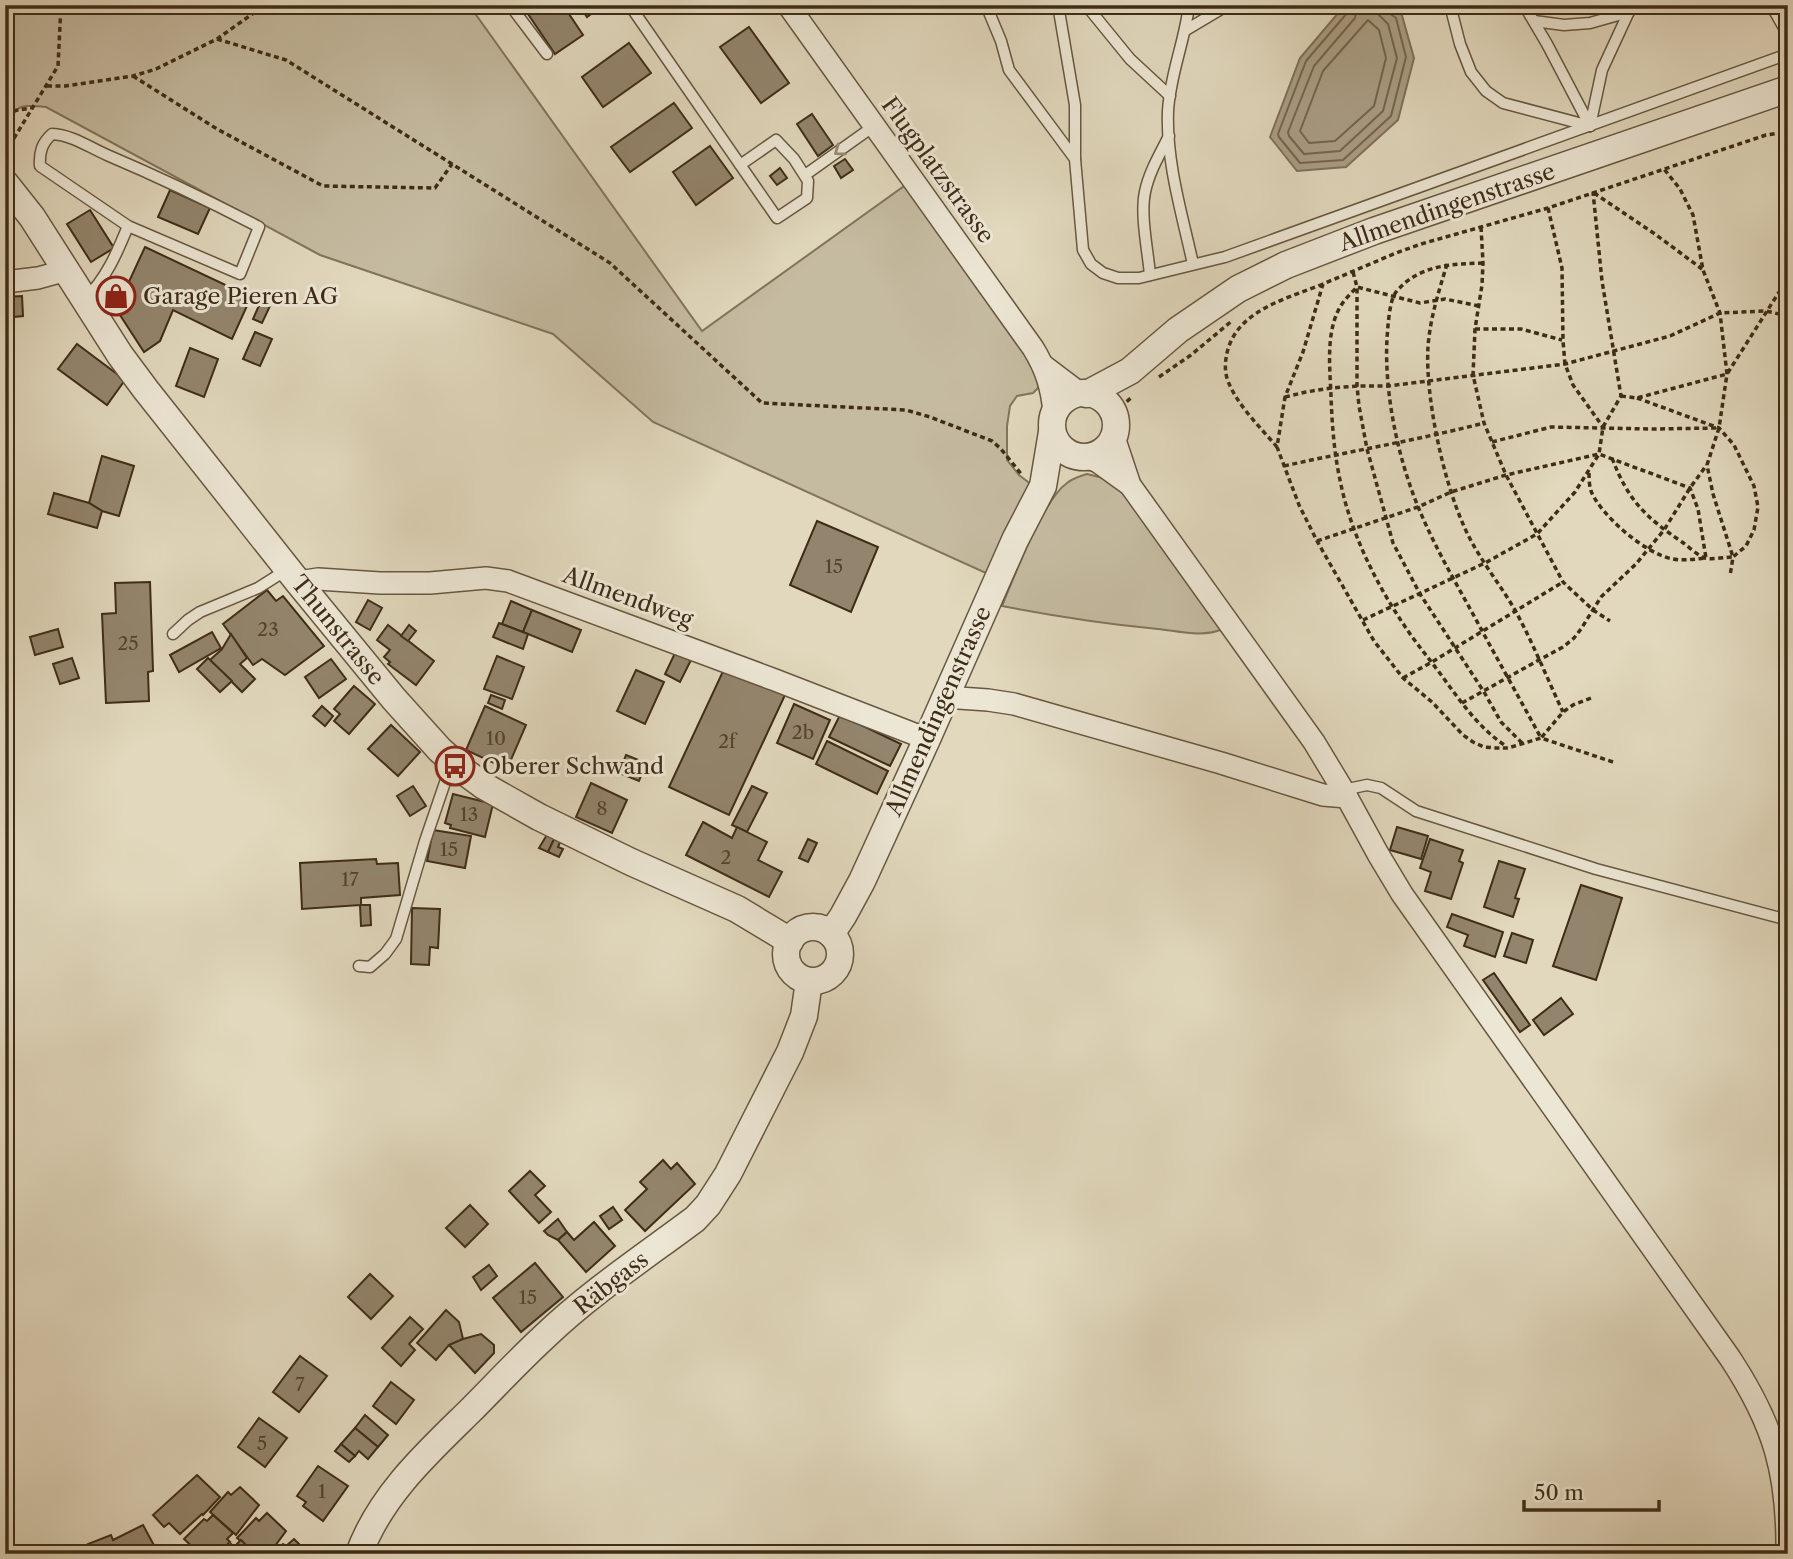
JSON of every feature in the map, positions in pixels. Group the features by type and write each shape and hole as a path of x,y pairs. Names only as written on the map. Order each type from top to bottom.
{"street":[{"name":"Flugplatzstrasse","path":"788,5 1044,366 1051,393 1053,423"},
{"name":"Allmendingenstrasse","path":"1114,425 1119,393 1134,381 1160,344 1238,289 1286,265 1788,89"},
{"name":"Thunstrasse","path":"5,183 32,217 120,355 146,390 293,575 416,724 452,761 484,786 539,817 737,909 790,941"},
{"path":"5,282 38,278 67,270"},
{"name":"Flugplatzstrasse","path":"1044,366 1084,394"},
{"name":"Allmendingenstrasse","path":"1084,394 1134,381"},
{"path":"1130,485 1114,425 1102,399 1084,394 1065,400 1053,423 1057,443 1064,451 1098,462 1130,485 1314,742 1378,855 1422,923 1750,1388 1766,1421 1780,1466 1787,1527 1787,1554"},
{"name":"Allmendingenstrasse","path":"831,934 852,902 1015,540 1043,486 1053,423"},
{"path":"1083,457 1104,450 1114,425"},
{"name":"Allmendingenstrasse","path":"1043,486 1083,457"},
{"name":"Allmendweg","path":"293,575 380,583 430,583 486,578 508,581 927,739"},
{"path":"944,697 1014,704 1323,795 1345,794"},
{"path":"813,927 831,934 839,948 837,965 833,972 817,981 800,978 793,973 786,957 790,941 796,933 813,927"},
{"name":"Räbgass","path":"359,1554 378,1514 403,1479 427,1453 545,1336 580,1306 695,1219 708,1205 728,1174 790,1052 804,1016 809,981"}],"lane":[{"path":"510,5 547,54"},
{"path":"626,5 633,10 777,218 807,198 808,181 805,175 776,140 740,164"},
{"path":"1058,5 1075,105 1075,159 1083,250 1091,264 1103,273 1118,278 1139,278 1225,257 1788,54"},
{"path":"1086,5 1130,59 1170,96"},
{"path":"1189,5 1186,30 1175,63 1168,110 1171,164 1193,264"},
{"path":"1186,30 1227,5"},
{"path":"1450,5 1460,44 1471,72 1486,92 1503,103 1590,126"},
{"path":"1524,5 1590,126"},
{"path":"1769,5 1788,35"},
{"path":"989,7 1009,70 1075,159"},
{"path":"1590,126 1602,70 1631,9"},
{"path":"1534,21 1590,23 1631,9"},
{"path":"805,175 874,126"},
{"path":"52,134 66,135 179,186 259,227 240,274 128,226 40,166 39,156 43,142 52,134"},
{"path":"1150,275 1145,194 1150,176 1170,135"},
{"path":"85,299 97,287 117,254 128,226"},
{"path":"173,634 200,612 293,575"},
{"path":"359,966 370,967 385,954 396,939 452,761"},
{"path":"1345,794 1363,785 1381,788 1416,811 1596,869 1788,920"}],"path":[{"path":"5,153 58,66 61,5"},
{"path":"47,86 133,76 156,69 217,39 265,5"},
{"path":"217,39 286,60 610,263 762,402 906,410 930,417 992,441 1025,477 1043,486"},
{"path":"133,76 217,129 323,186 435,188 452,164"},
{"path":"5,112 31,108"},
{"path":"1613,762 1541,738 1508,748 1484,747 1463,735 1432,702 1403,678 1374,641 1317,541 1299,505 1277,447 1248,413 1229,383 1225,369 1227,353 1239,327 1268,306 1408,248 1548,208 1766,135 1788,132"},
{"path":"1462,703 1563,647 1574,638 1610,587 1636,564 1664,530 1707,465 1719,428 1727,374 1720,313 1703,270 1693,215 1680,189 1664,169"},
{"path":"1592,192 1703,270"},
{"path":"1362,620 1485,563 1536,534 1565,504 1599,454 1603,427 1621,396 1602,281 1592,192"},
{"path":"1548,208 1562,268 1565,363 1573,385 1603,427"},
{"path":"1481,227 1483,263 1473,375 1484,423 1506,475 1563,582 1593,610 1611,621"},
{"path":"1483,263 1447,264 1420,273 1394,295 1388,328 1388,386 1399,443 1418,507 1434,542 1541,738"},
{"path":"1447,264 1430,328 1428,349 1429,380 1437,435 1451,492 1474,547 1516,611 1563,712"},
{"path":"1353,272 1357,286 1359,406 1367,449 1393,543 1420,594 1501,722 1522,743"},
{"path":"1637,398 1727,374 1788,278"},
{"path":"1277,447 1284,397 1303,352 1323,284"},
{"path":"1357,286 1420,303 1445,299 1479,306"},
{"path":"1357,286 1338,311 1331,334 1330,355 1336,454 1340,480 1354,528 1378,582 1414,640 1462,703 1492,737 1508,748"},
{"path":"1284,397 1331,388 1388,386 1565,363 1670,336 1720,313 1766,311 1788,316"},
{"path":"1155,380 1191,355 1240,313"},
{"path":"1475,329 1521,329 1563,341"},
{"path":"1114,425 1134,381"},
{"path":"1588,470 1590,489 1600,507 1649,549 1671,559 1733,557 1746,546 1754,530 1758,507 1754,486 1734,445 1719,428 1637,398 1621,396"},
{"path":"1284,466 1484,423"},
{"path":"1492,442 1551,427 1719,428"},
{"path":"1317,541 1506,475 1599,454 1690,488 1698,509 1706,558"},
{"path":"1612,458 1631,499 1645,514 1706,558"},
{"path":"1707,465 1713,494 1733,557 1730,576"},
{"path":"1403,678 1563,582"},
{"path":"1541,738 1563,712 1594,697"}],"shaded area":[{"path":"5,5 469,5 702,331 907,184 1039,375 1038,388 1033,393 1017,396 1010,406 1007,426 1007,460 1019,475 1032,485 988,574 653,422 553,334 320,255 46,107 28,106 18,109 5,134"},
{"path":"1087,474 1103,478 1122,491 1222,629 1207,633 1182,632 1002,606 1048,505 1067,483"}],"water":[{"path":"1345,5 1387,5 1401,12 1414,58 1398,120 1346,167 1297,171 1270,137 1300,58"}],"building":[{"path":"522,5 563,5 583,35 555,54"},
{"path":"579,5 603,5 587,17"},
{"path":"749,27 789,83 761,103 720,47"},
{"path":"629,43 651,73 603,107 582,77"},
{"path":"674,103 692,128 630,172 611,147"},
{"path":"812,114 833,145 818,156 797,124"},
{"path":"710,146 733,178 696,205 673,172"},
{"path":"845,159 853,170 841,178 834,166"},
{"path":"780,168 787,178 777,185 770,176"},
{"path":"170,190 210,208 198,234 158,217"},
{"path":"90,210 114,248 91,262 67,224"},
{"path":"145,247 251,297 232,339 173,310 160,341 144,352 107,295 114,280 127,286"},
{"path":"22,296 23,316 5,318 5,297"},
{"path":"261,301 270,306 262,323 253,319"},
{"path":"255,332 272,339 260,366 243,359"},
{"path":"77,344 125,380 107,405 58,369"},
{"path":"190,348 218,359 204,397 176,386"},
{"path":"102,456 134,466 119,516 102,511 89,503"},
{"path":"54,493 89,503 102,511 97,528 48,514"},
{"path":"817,521 878,547 851,612 790,585"},
{"path":"150,582 153,671 148,672 149,701 106,703 102,614 116,613 115,583"},
{"path":"267,590 276,601 283,596 324,646 285,675 262,659 253,665 223,624"},
{"path":"368,600 382,608 370,630 356,622"},
{"path":"511,601 532,610 523,632 502,624"},
{"path":"532,610 581,630 572,652 523,632"},
{"path":"499,623 528,634 523,649 493,637"},
{"path":"388,625 434,661 416,685 388,664 390,662 384,657 390,650 377,640"},
{"path":"409,625 416,631 408,641 401,636"},
{"path":"58,629 63,647 35,655 30,637"},
{"path":"212,632 221,648 179,672 170,655"},
{"path":"231,634 247,658 240,664 255,679 242,692 210,660 222,649"},
{"path":"676,651 692,658 680,682 665,674"},
{"path":"497,656 524,667 512,699 484,689"},
{"path":"72,658 79,678 60,684 53,664"},
{"path":"208,658 232,681 220,692 197,669"},
{"path":"331,659 346,679 319,698 305,677"},
{"path":"725,667 785,695 729,815 669,787"},
{"path":"636,670 664,682 645,724 617,711"},
{"path":"354,686 375,704 349,734 334,721 340,714 334,709"},
{"path":"491,695 505,700 502,709 488,703"},
{"path":"794,704 830,720 813,759 777,743"},
{"path":"322,706 333,716 325,726 313,716"},
{"path":"485,706 526,725 507,769 466,750"},
{"path":"840,715 901,744 890,766 829,737"},
{"path":"391,725 420,752 398,776 368,749"},
{"path":"827,741 888,771 877,794 816,764"},
{"path":"626,755 646,763 639,781 619,773"},
{"path":"591,783 627,800 612,833 576,817"},
{"path":"413,786 426,806 410,816 397,796"},
{"path":"752,786 767,793 747,832 732,825"},
{"path":"453,794 493,804 485,837 450,828 451,825 445,823"},
{"path":"703,822 732,838 737,827 767,842 758,860 782,872 769,897 686,855"},
{"path":"1397,827 1428,836 1421,859 1390,850"},
{"path":"433,830 471,836 465,868 427,861"},
{"path":"548,833 555,837 548,852 539,848"},
{"path":"555,837 561,840 558,847 563,849 559,857 548,852"},
{"path":"808,839 817,843 808,862 799,858"},
{"path":"1430,839 1463,850 1459,861 1463,863 1451,899 1425,891 1431,872 1420,868"},
{"path":"376,859 377,864 398,863 400,895 361,898 361,905 370,905 371,925 361,926 360,905 302,909 300,863"},
{"path":"1499,861 1525,869 1515,898 1519,899 1513,917 1484,907"},
{"path":"1581,885 1622,898 1596,980 1553,966"},
{"path":"412,908 440,909 438,948 430,947 429,965 411,964"},
{"path":"1452,914 1503,932 1495,957 1464,946 1468,935 1447,927"},
{"path":"1512,933 1533,940 1526,963 1504,956"},
{"path":"1494,973 1530,1025 1520,1032 1483,980"},
{"path":"1561,998 1573,1014 1544,1035 1533,1020"},
{"path":"663,1160 671,1169 677,1163 695,1184 645,1231 625,1210 647,1189 640,1182"},
{"path":"530,1171 545,1186 535,1195 551,1212 539,1223 509,1191"},
{"path":"470,1205 488,1224 465,1247 446,1228"},
{"path":"613,1207 622,1220 609,1229 600,1216"},
{"path":"558,1219 567,1232 558,1240 544,1231"},
{"path":"594,1222 615,1246 586,1272 558,1240 567,1232 574,1240"},
{"path":"535,1263 563,1297 521,1332 493,1298"},
{"path":"489,1265 497,1276 481,1290 473,1277"},
{"path":"370,1274 393,1296 371,1319 348,1297"},
{"path":"446,1310 459,1322 463,1339 449,1345 436,1360 417,1343"},
{"path":"410,1317 423,1329 409,1344 415,1350 401,1366 382,1348"},
{"path":"481,1334 494,1345 494,1353 475,1373 449,1345"},
{"path":"300,1356 327,1376 299,1412 273,1392"},
{"path":"391,1382 414,1400 396,1424 373,1406"},
{"path":"365,1415 388,1435 378,1447 355,1428"},
{"path":"259,1418 287,1438 265,1467 238,1447"},
{"path":"355,1428 378,1447 368,1459 359,1451 355,1456 341,1444"},
{"path":"341,1444 355,1456 349,1462 335,1451"},
{"path":"318,1466 348,1486 323,1521 303,1506 306,1502 297,1496"},
{"path":"197,1475 220,1497 180,1534 169,1523 164,1527 153,1515"},
{"path":"240,1487 259,1505 236,1535 210,1512 228,1492 231,1495"},
{"path":"267,1513 286,1531 269,1554 255,1554 237,1538 256,1518 259,1521"},
{"path":"213,1515 233,1533 227,1539 230,1542 216,1554 200,1554 184,1539 204,1519 207,1521"},
{"path":"143,1525 157,1551 152,1554 92,1554 88,1544 111,1535 113,1540"},
{"path":"294,1539 309,1554 274,1554 283,1544 286,1546"},
{"path":"241,1540 255,1554 222,1554 231,1544 234,1547"}],"place":[{"name":"Garage Pieren AG","path":"116,296"},
{"name":"Oberer Schwand","path":"455,766"}]}
